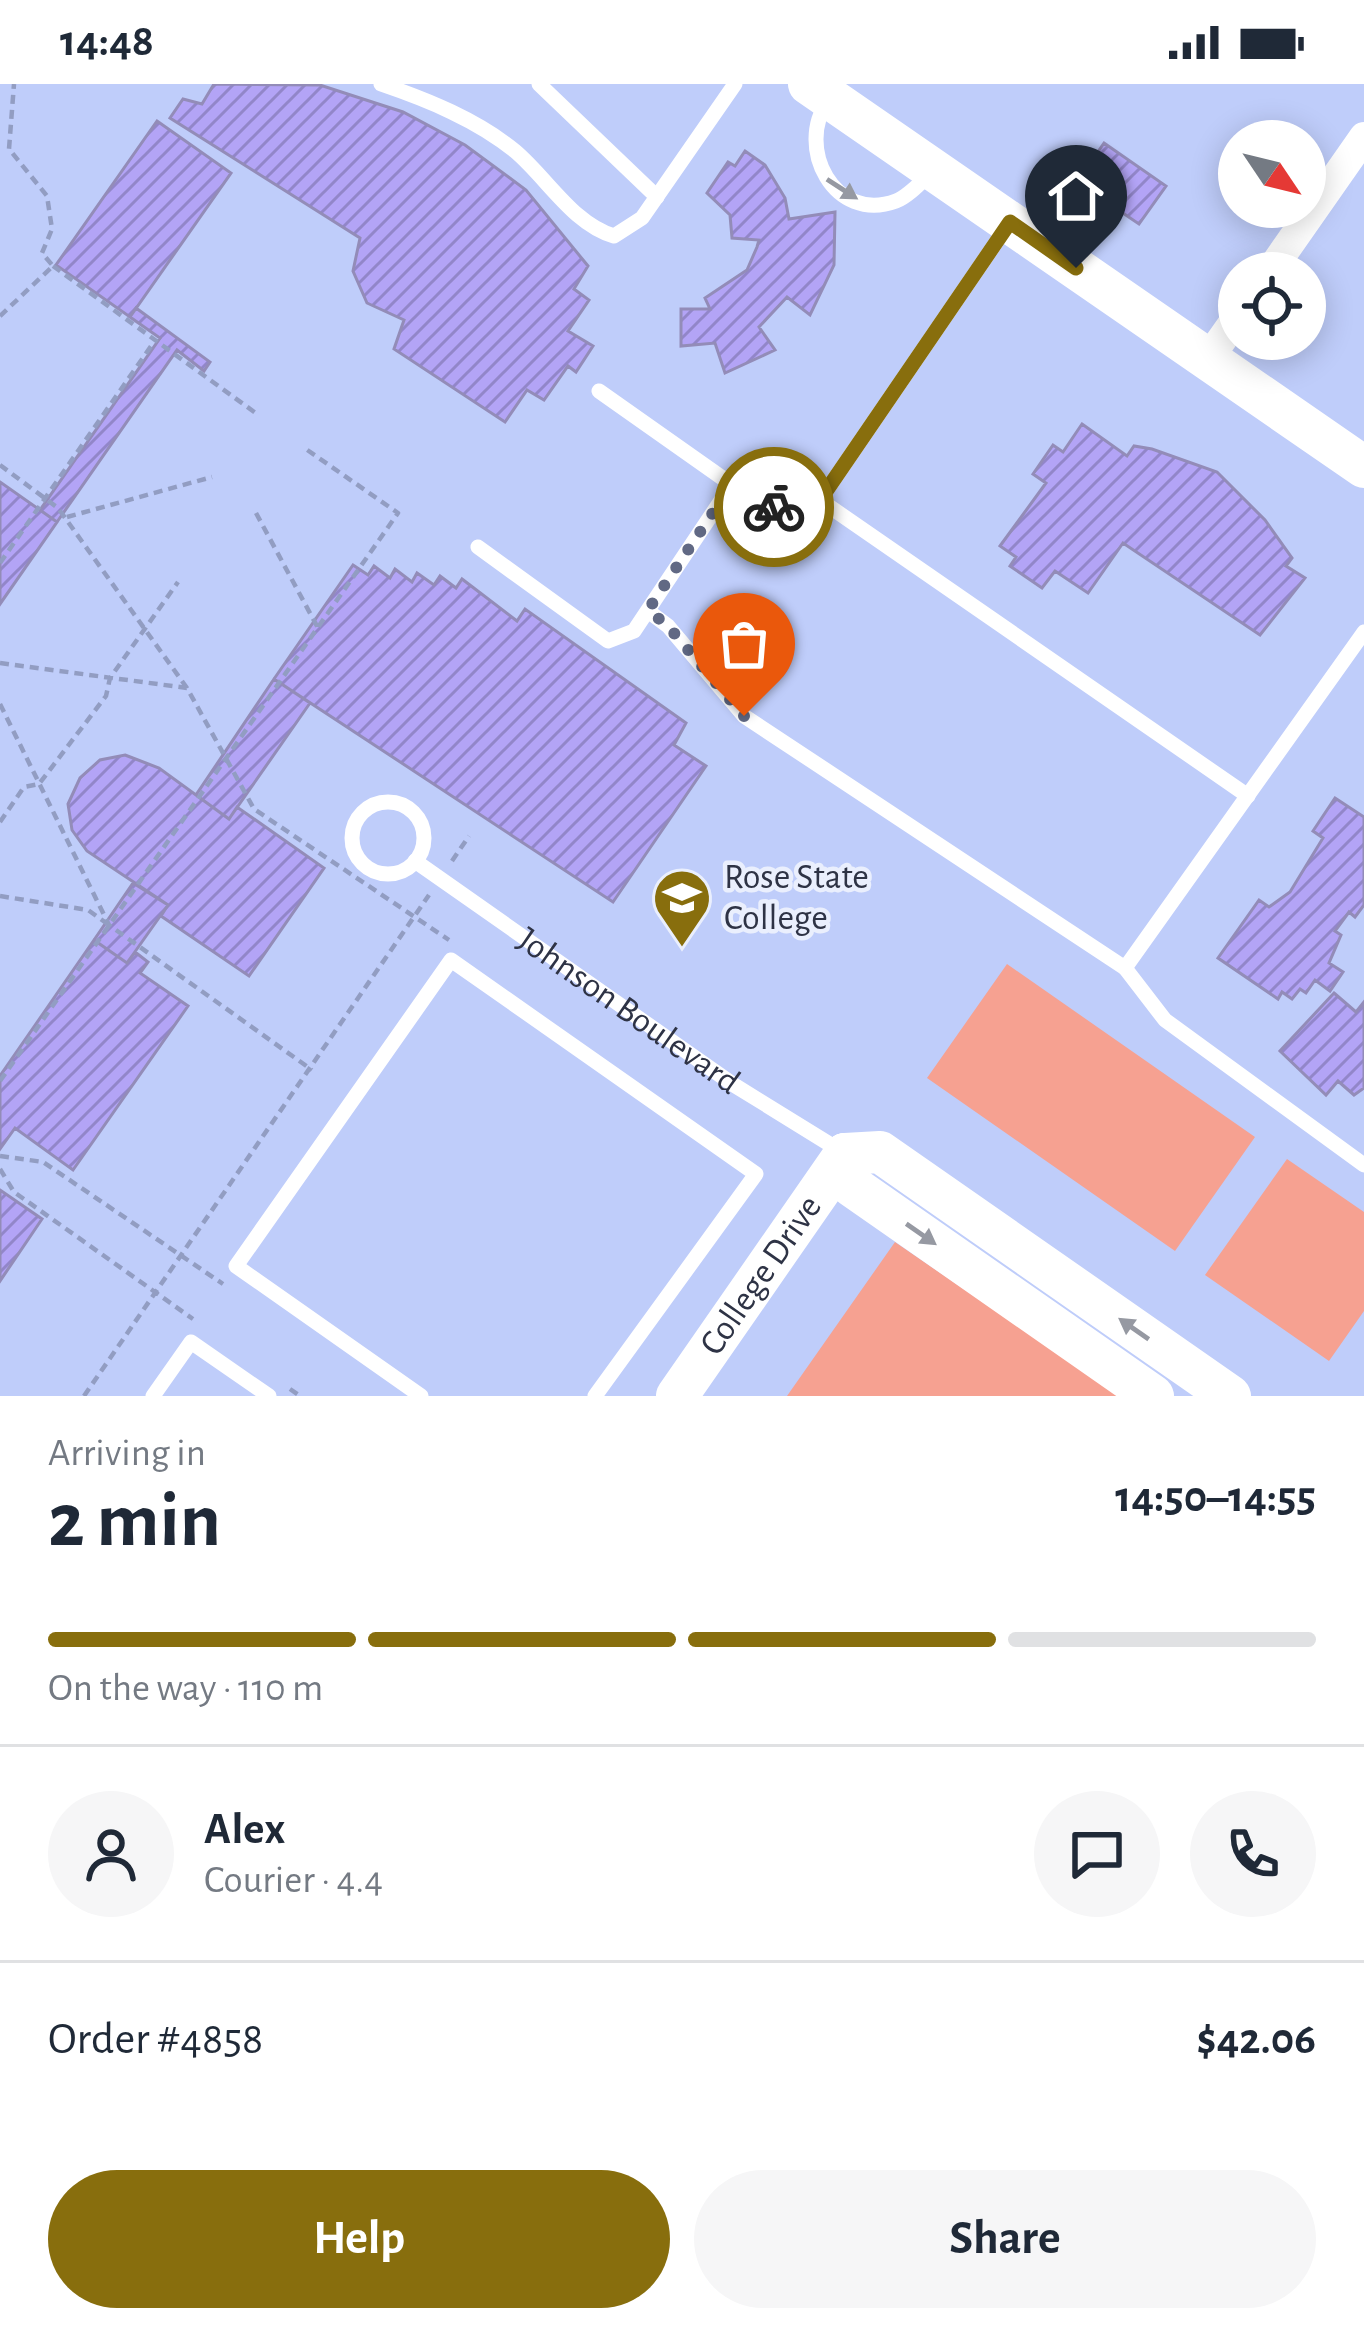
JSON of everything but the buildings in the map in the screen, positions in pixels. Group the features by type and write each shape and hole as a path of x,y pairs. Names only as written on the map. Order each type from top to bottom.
{"street":[{"path":"819,91 1364,467"},
{"path":"1284,252 1364,137"},
{"path":"1208,359 1218,345"},
{"name":"Johnson Boulevard","path":"1153,1396 852,1186 844,1154 880,1152 1230,1396"},
{"name":"College Drive","path":"676,1396 844,1154"}],"lane":[{"path":"381,84 443,108 514,151 598,231 614,236 629,230 735,84"},
{"path":"539,84 656,196"},
{"path":"819,91 815,159 824,176 844,194 868,203 897,201 934,170"},
{"path":"820,500 1010,222"},
{"path":"599,391 732,484 774,507 820,500 1248,796"},
{"path":"478,547 608,641 634,631 732,484"},
{"path":"648,610 668,626 744,716 1125,968 1165,1019 1364,1165"},
{"path":"1125,968 1364,632"},
{"path":"378,803 410,809 424,840 415,861 382,873 361,862 352,839 359,816 378,803"},
{"name":"Johnson Boulevard","path":"415,861 734,1085 844,1154"},
{"path":"421,1396 236,1266 451,960 756,1174 595,1396"},
{"path":"154,1396 191,1342 269,1396"}],"path":[{"path":"14,84 9,149 47,196 52,229 42,253 53,266 257,414"},
{"path":"0,153 9,149"},
{"path":"0,316 53,266"},
{"path":"0,563 156,339"},
{"path":"0,1081 398,513 303,447"},
{"path":"0,465 65,518 187,688 224,762"},
{"path":"65,518 212,477"},
{"path":"256,513 317,628"},
{"path":"0,822 24,787 39,784 106,696 110,678 178,582"},
{"path":"0,663 187,688"},
{"path":"0,704 109,925"},
{"path":"84,1396 469,836"},
{"path":"0,896 88,910 312,1070"},
{"path":"0,1156 43,1162 237,1294"},
{"path":"0,1169 14,1192 210,1332"},
{"path":"282,1383 301,1396"}],"shaded area":[{"path":"1007,964 1255,1137 1175,1251 927,1078"},
{"path":"1287,1159 1364,1212 1364,1311 1329,1361 1205,1275"},
{"path":"895,1242 1120,1396 787,1396"}],"way so far":[{"path":"744,716 668,626 648,610 732,484 755,501 774,507"}],"place":[{"name":"Rose State College","path":"682,949"}],"route":[{"path":"774,507 793,508 820,500 1010,222 1076,268"}]}
